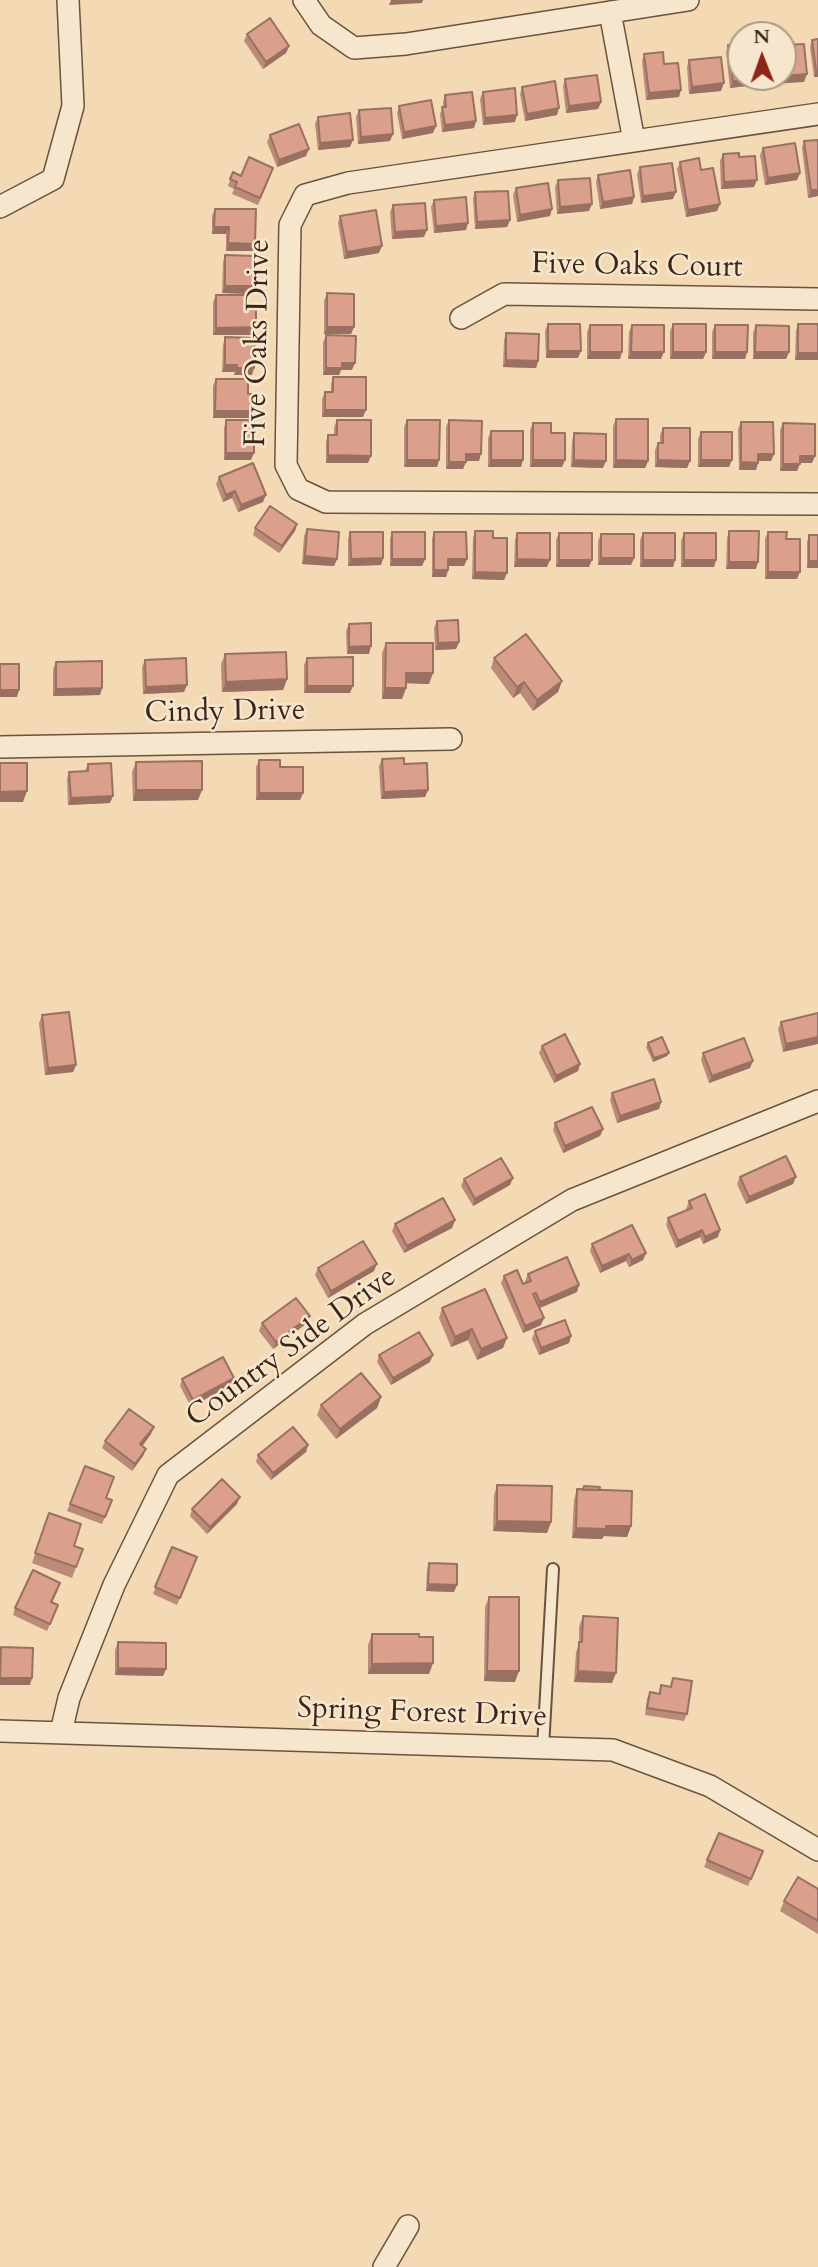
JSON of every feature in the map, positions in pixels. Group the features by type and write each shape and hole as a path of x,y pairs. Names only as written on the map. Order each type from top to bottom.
{"street":[{"path":"0,207 53,179 73,106 68,0"},
{"path":"304,0 321,26 354,48 406,44 688,0"},
{"path":"610,12 634,141"},
{"name":"Five Oaks Drive","path":"818,114 348,183 305,195 290,225 286,465 298,489 326,502 818,504"},
{"name":"Five Oaks Court","path":"461,318 504,294 818,299"},
{"name":"Cindy Drive","path":"0,747 451,739"},
{"name":"Country Side Drive","path":"61,1732 69,1698 114,1585 169,1475 365,1324 572,1200 818,1101"},
{"name":"Spring Forest Drive","path":"0,1731 613,1750 710,1786 818,1850"},
{"path":"384,2267 408,2226"}],"lane":[{"path":"543,1748 553,1569"}],"building":[{"path":"270,18 289,46 266,62 247,34"},
{"path":"818,39 818,70 816,70 812,40"},
{"path":"797,44 804,44 807,74 797,75"},
{"path":"663,52 664,64 678,63 681,90 649,93 644,54"},
{"path":"721,57 724,83 692,87 689,60"},
{"path":"597,75 601,102 569,106 565,79"},
{"path":"555,81 559,108 527,114 522,87"},
{"path":"515,88 517,115 485,118 483,92"},
{"path":"472,92 476,121 445,125 442,107 446,107 445,95"},
{"path":"431,100 436,126 404,132 399,106"},
{"path":"391,108 393,134 361,137 359,110"},
{"path":"350,113 353,140 320,143 318,117"},
{"path":"299,124 309,149 279,160 270,135"},
{"path":"818,140 818,190 811,190 804,141"},
{"path":"795,143 800,173 768,178 763,148"},
{"path":"739,153 739,157 755,156 757,180 724,182 723,154"},
{"path":"249,157 273,168 260,198 235,187 237,182 230,179 233,172 241,176"},
{"path":"699,158 701,170 713,168 720,204 688,210 680,162"},
{"path":"672,163 676,192 643,196 640,167"},
{"path":"630,170 634,197 603,202 598,175"},
{"path":"590,178 592,204 560,207 558,180"},
{"path":"548,183 552,209 520,215 516,188"},
{"path":"508,191 510,220 477,222 475,192"},
{"path":"466,197 468,223 436,226 434,200"},
{"path":"425,203 427,230 395,232 393,205"},
{"path":"215,209 256,209 255,244 228,243 229,227 214,227"},
{"path":"376,210 382,246 347,252 340,216"},
{"path":"225,255 255,256 255,286 225,286"},
{"path":"327,293 354,294 354,327 327,327"},
{"path":"216,295 248,295 248,310 256,310 256,327 216,328"},
{"path":"548,324 580,324 581,351 548,351"},
{"path":"673,324 706,324 706,352 673,352"},
{"path":"798,324 818,324 818,353 798,353"},
{"path":"590,325 622,325 622,352 590,352"},
{"path":"632,325 664,325 664,352 631,352"},
{"path":"715,325 748,325 747,352 715,352"},
{"path":"756,325 789,326 789,352 755,352"},
{"path":"506,333 539,334 538,361 506,360"},
{"path":"326,335 356,336 355,363 342,363 342,368 326,368"},
{"path":"225,337 255,338 254,368 225,365"},
{"path":"333,377 366,377 366,410 325,410 325,392 333,392"},
{"path":"216,379 248,379 248,394 256,394 256,411 215,411"},
{"path":"616,419 648,419 648,461 616,460"},
{"path":"226,420 254,420 254,453 226,453"},
{"path":"337,420 371,420 371,456 328,455 328,435 337,435"},
{"path":"407,420 440,420 439,460 407,460"},
{"path":"449,420 482,421 481,454 466,454 466,462 449,462"},
{"path":"741,422 773,422 774,454 758,454 758,463 741,462"},
{"path":"533,423 551,423 551,433 565,433 565,460 533,460"},
{"path":"783,423 815,424 815,456 800,456 800,464 783,464"},
{"path":"663,428 690,428 690,461 658,460 658,443 663,443"},
{"path":"491,431 523,431 523,460 491,460"},
{"path":"701,432 732,432 732,460 701,460"},
{"path":"574,433 606,434 606,461 574,460"},
{"path":"253,463 266,495 241,505 235,491 226,495 219,477"},
{"path":"270,506 297,524 282,546 255,528"},
{"path":"307,529 339,532 337,559 305,556"},
{"path":"475,531 493,531 493,538 507,538 507,573 475,572"},
{"path":"729,531 759,531 758,562 729,562"},
{"path":"350,532 383,532 383,558 351,559"},
{"path":"392,532 425,532 425,559 392,559"},
{"path":"434,532 466,532 467,559 448,559 448,570 434,570"},
{"path":"768,532 787,532 786,539 800,539 800,572 768,572"},
{"path":"517,533 550,533 550,560 517,559"},
{"path":"559,533 592,533 592,560 559,560"},
{"path":"643,533 675,533 675,560 643,560"},
{"path":"684,533 716,533 716,560 684,560"},
{"path":"601,534 634,534 634,558 601,558"},
{"path":"809,535 818,535 818,561 809,561"},
{"path":"458,620 459,642 438,643 437,621"},
{"path":"371,623 371,646 349,647 349,624"},
{"path":"526,634 562,681 537,700 524,682 517,687 494,658"},
{"path":"386,643 433,643 433,673 406,673 406,688 385,688"},
{"path":"286,652 287,679 226,682 225,654"},
{"path":"353,657 353,686 307,686 307,658"},
{"path":"186,658 187,685 146,687 145,660"},
{"path":"102,661 102,688 56,689 56,662"},
{"path":"0,664 19,664 19,690 0,690"},
{"path":"404,758 404,764 427,763 428,790 384,792 382,759"},
{"path":"259,760 280,760 280,767 303,767 303,793 259,793"},
{"path":"202,761 202,790 136,790 136,762"},
{"path":"0,763 27,763 27,791 0,792"},
{"path":"111,763 113,796 71,798 69,772 88,771 88,764"},
{"path":"69,1012 76,1065 48,1068 42,1015"},
{"path":"818,1013 818,1037 786,1044 781,1022"},
{"path":"565,1034 580,1064 556,1076 542,1046"},
{"path":"662,1037 669,1053 654,1058 648,1043"},
{"path":"744,1038 753,1061 712,1076 703,1053"},
{"path":"654,1079 661,1102 620,1116 612,1093"},
{"path":"592,1107 603,1129 565,1146 555,1123"},
{"path":"786,1156 796,1177 749,1197 740,1177"},
{"path":"501,1158 513,1178 475,1199 464,1179"},
{"path":"705,1194 720,1230 705,1237 702,1230 678,1241 668,1218 692,1208 689,1201"},
{"path":"443,1198 455,1220 407,1246 395,1224"},
{"path":"632,1225 646,1253 632,1260 629,1254 602,1266 592,1244"},
{"path":"363,1241 377,1264 331,1291 318,1268"},
{"path":"567,1257 579,1285 540,1302 536,1293 533,1294 544,1318 525,1326 504,1276 517,1270 523,1284 531,1281 528,1274"},
{"path":"485,1289 507,1338 481,1349 472,1329 455,1337 442,1308"},
{"path":"296,1298 310,1316 276,1342 262,1323"},
{"path":"565,1320 571,1336 541,1348 535,1331"},
{"path":"419,1332 433,1355 393,1378 379,1355"},
{"path":"223,1357 234,1378 193,1400 182,1379"},
{"path":"361,1373 381,1397 340,1429 321,1405"},
{"path":"129,1409 154,1427 140,1444 146,1449 135,1464 105,1441"},
{"path":"293,1427 308,1445 273,1473 258,1455"},
{"path":"85,1466 114,1477 106,1498 112,1500 105,1517 70,1504"},
{"path":"222,1479 240,1497 210,1527 192,1509"},
{"path":"497,1485 552,1486 551,1522 497,1521"},
{"path":"584,1486 600,1487 599,1490 583,1490"},
{"path":"577,1489 632,1491 631,1526 576,1528"},
{"path":"49,1513 81,1524 74,1546 83,1549 76,1567 35,1553"},
{"path":"172,1547 197,1557 180,1598 155,1587"},
{"path":"429,1563 457,1564 457,1585 428,1584"},
{"path":"33,1570 60,1583 51,1602 58,1605 50,1624 15,1608"},
{"path":"489,1597 519,1597 519,1671 487,1671"},
{"path":"583,1616 618,1618 616,1673 578,1671"},
{"path":"372,1634 419,1634 419,1637 433,1637 433,1663 372,1664"},
{"path":"118,1642 166,1643 166,1669 118,1668"},
{"path":"1,1647 33,1648 32,1678 0,1678"},
{"path":"673,1678 692,1681 687,1714 647,1708 650,1692 660,1694 661,1685 671,1687"},
{"path":"719,1833 763,1851 751,1879 707,1860"},
{"path":"798,1877 818,1889 818,1921 784,1901"}]}
